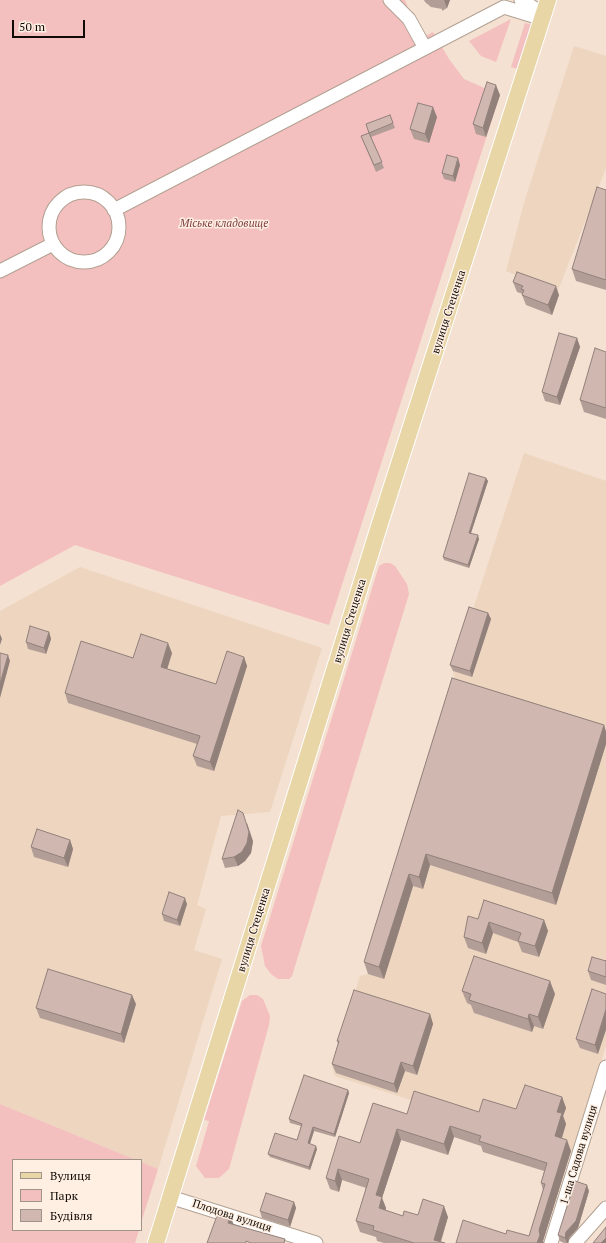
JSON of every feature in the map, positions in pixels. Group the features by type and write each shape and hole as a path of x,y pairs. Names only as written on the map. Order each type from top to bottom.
{"main road":[{"name":"вулиця Стеценка","path":"156,1243 381,520 545,11"}],"street":[{"path":"390,0 409,19 425,48"},
{"path":"521,0 545,11"},
{"path":"114,210 504,7 545,11"},
{"path":"85,193 100,196 114,210 118,219 119,229 117,239 112,248 104,256 93,261 82,262 70,260 60,253 53,244 50,233 50,221 54,210 61,201 70,195 85,193"},
{"path":"0,271 53,244"},
{"name":"1-ша Садова вулиця","path":"551,1243 606,1067"},
{"name":"Плодова вулиця","path":"170,1197 316,1243"},
{"path":"575,1243 606,1208"}],"shaded area":[{"path":"574,46 606,56 606,168 557,293 506,271 524,203"},
{"path":"524,453 606,481 606,1045 573,1151 335,1076 332,1066 360,976 368,974 456,690 453,671"},
{"path":"80,567 322,648 270,812 221,816 197,905 206,909 194,950 222,959 158,1169 142,1162 142,1159 134,1159 0,1104 0,611"}],"green space":[{"name":"Міське кладовище","path":"0,0 405,0 411,16 425,36 433,32 449,59 464,79 500,95 329,625 75,545 0,586"},
{"path":"511,19 496,62 481,56 469,41"},
{"path":"525,23 532,25 518,69 511,67"},
{"path":"384,563 390,563 395,566 407,584 409,594 292,976 289,979 278,979 271,974 265,966 261,946 379,566"},
{"path":"250,995 257,995 263,999 270,1016 269,1025 229,1169 219,1178 205,1178 196,1166 209,1121 204,1120 242,1001"},
{"path":"0,1104 134,1159 12,1159 12,1231 139,1231 135,1243 0,1243"},
{"path":"142,1162 158,1169 142,1220"}],"building":[{"path":"487,82 496,85 483,128 473,124"},
{"path":"418,103 433,107 425,134 410,129"},
{"path":"390,115 393,123 369,133 366,124"},
{"path":"369,133 382,162 374,165 361,136"},
{"path":"447,155 458,158 453,176 442,173"},
{"path":"597,187 606,190 606,280 572,269"},
{"path":"517,272 556,286 548,305 522,295 524,290 521,289 523,286 513,282"},
{"path":"559,333 577,338 557,397 542,392"},
{"path":"595,348 606,352 606,408 580,400"},
{"path":"469,473 486,478 469,533 478,535 468,565 443,557"},
{"path":"469,607 488,613 470,671 450,665"},
{"path":"30,626 49,632 44,648 26,642"},
{"path":"141,634 168,643 161,667 216,684 227,651 244,657 210,762 193,756 200,736 65,693 81,641 133,658"},
{"path":"0,653 8,655 0,684"},
{"path":"452,678 604,725 552,893 426,854 419,877 409,874 379,967 364,962"},
{"path":"238,810 243,813 249,832 247,843 242,852 234,857 222,859"},
{"path":"37,829 70,840 64,858 31,847"},
{"path":"169,892 185,898 177,920 162,914"},
{"path":"484,900 544,920 535,946 518,941 521,933 489,922 482,943 464,937 468,916 478,919"},
{"path":"474,956 550,981 538,1017 529,1014 528,1019 469,1000 471,994 462,991"},
{"path":"592,957 606,961 606,977 588,971"},
{"path":"48,969 132,995 121,1034 36,1008"},
{"path":"592,989 606,994 606,1009 595,1045 576,1039"},
{"path":"354,990 430,1014 413,1066 401,1062 394,1084 332,1064 339,1041 337,1041"},
{"path":"304,1075 348,1090 334,1134 313,1127 308,1143 316,1146 309,1167 268,1154 275,1133 297,1140 302,1124 289,1119"},
{"path":"525,1085 562,1097 557,1112 562,1113 555,1136 567,1140 539,1230 540,1235 537,1243 456,1243 463,1220 506,1234 507,1230 529,1236 545,1184 541,1183 547,1163 479,1141 481,1136 450,1126 444,1144 397,1129 376,1195 382,1197 379,1208 403,1216 404,1211 418,1215 423,1199 444,1206 434,1240 445,1243 414,1243 373,1230 374,1226 356,1221 369,1179 338,1169 335,1181 326,1178 339,1136 360,1143 373,1103 407,1114 414,1091 479,1112 483,1099 516,1109"},
{"path":"575,1181 587,1185 576,1221 566,1232 565,1238 558,1235"},
{"path":"266,1193 294,1202 288,1220 260,1211"},
{"path":"218,1213 230,1216 228,1223 285,1239 284,1243 251,1243 246,1241 246,1243 207,1243"},
{"path":"606,1227 606,1238 601,1243 593,1243"}]}
